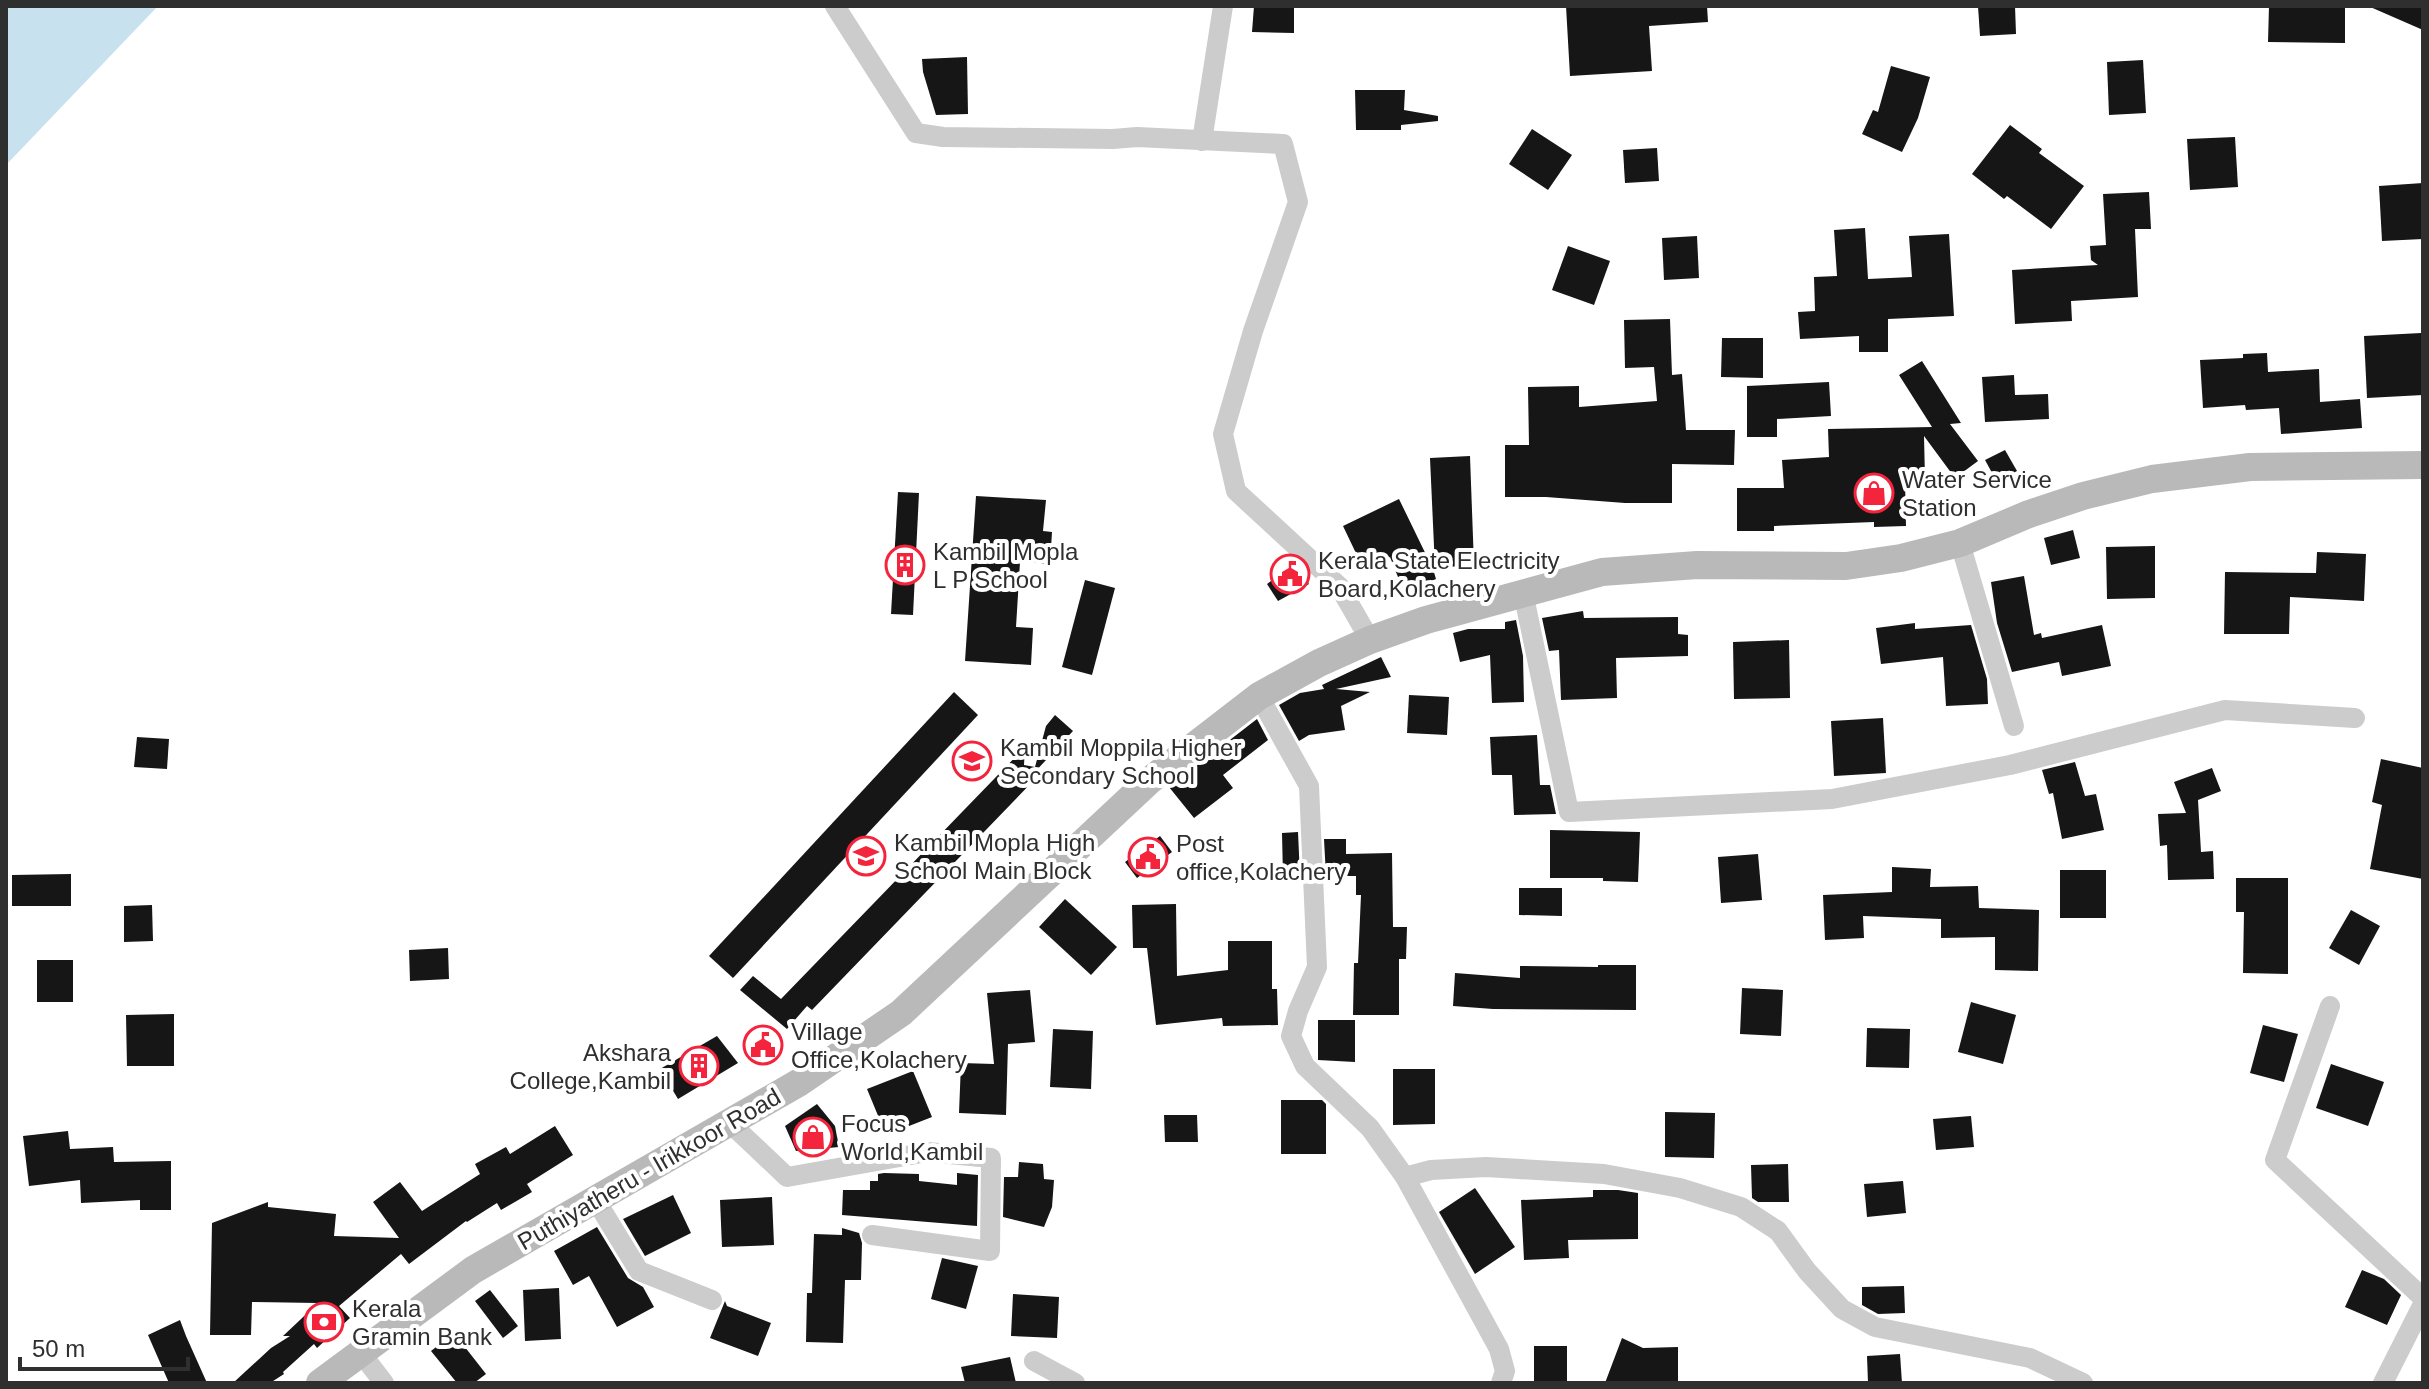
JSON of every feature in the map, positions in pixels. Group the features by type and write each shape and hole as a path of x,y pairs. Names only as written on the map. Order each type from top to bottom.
{"main road":[{"name":"Puthiyatheru - Irikkoor Road","path":"320,1383 473,1270 800,1082 901,1013 1149,781 1259,696 1319,663 1370,640 1426,620 1602,572 1697,565 1846,566 1901,558 1960,543 2042,509 2083,496 2152,479 2250,467 2423,465"}],"street":[{"path":"835,6 916,133 943,137 1137,137 1283,144 1298,202 1253,331 1223,434 1236,491 1339,586 1370,640"},
{"path":"1202,141 1223,6"},
{"path":"1960,543 2014,726"},
{"path":"1523,592 1569,812 1832,799 2010,765 2225,710 2355,718"},
{"path":"1259,696 1309,786 1317,967 1291,1036 1305,1066 1370,1128 1405,1177 1499,1349 1505,1371 1501,1383"},
{"path":"2330,1006 2275,1160 2423,1298"},
{"path":"730,1123 787,1177 928,1152 991,1158 990,1251 872,1235"},
{"path":"1405,1177 1431,1170 1486,1167 1604,1174 1680,1188 1741,1207 1778,1231 1807,1271 1842,1309 1875,1327 2030,1358 2083,1383"},
{"path":"595,1199 639,1271 712,1300"},
{"path":"2383,1383 2423,1304"},
{"path":"361,1353 384,1383"},
{"path":"1034,1361 1075,1383"}],"water":[{"path":"6,6 158,6 6,165"}],"building":[{"path":"1254,6 1294,6 1294,33 1252,32"},
{"path":"1566,6 1707,6 1708,22 1649,26 1652,71 1570,76"},
{"path":"1978,6 2015,6 2016,34 1980,36"},
{"path":"2269,6 2345,6 2345,43 2268,42"},
{"path":"2368,6 2423,6 2423,30"},
{"path":"967,57 968,114 936,115 922,59"},
{"path":"2143,60 2146,113 2109,115 2107,62"},
{"path":"1891,66 1930,77 1918,118 1902,152 1862,134 1873,110 1878,112"},
{"path":"1355,90 1405,90 1404,110 1438,116 1438,121 1401,125 1401,130 1356,130"},
{"path":"2010,125 2042,149 2039,153 2084,186 2051,229 1972,174"},
{"path":"1532,129 1572,155 1548,190 1509,164"},
{"path":"2235,137 2238,187 2190,190 2187,139"},
{"path":"1657,148 1659,181 1625,183 1623,150"},
{"path":"2423,183 2423,239 2382,241 2379,186"},
{"path":"2149,192 2151,229 2135,229 2138,297 2071,301 2072,321 2015,324 2012,270 2098,265 2091,260 2090,246 2106,245 2103,194"},
{"path":"1865,228 1868,279 1912,277 1909,236 1949,234 1954,316 1888,319 1888,352 1859,352 1859,336 1800,339 1798,312 1815,311 1814,277 1837,276 1834,230"},
{"path":"1697,236 1699,278 1664,280 1662,238"},
{"path":"1568,246 1610,261 1594,305 1552,290"},
{"path":"1670,319 1672,375 1682,374 1686,430 1735,430 1734,465 1672,464 1672,503 1505,497 1505,445 1529,445 1528,387 1579,386 1579,407 1657,401 1654,367 1625,368 1624,320"},
{"path":"2421,333 2423,395 2367,398 2364,336"},
{"path":"1722,338 1763,338 1763,378 1721,377"},
{"path":"2267,353 2268,372 2319,369 2320,402 2360,399 2362,428 2281,434 2279,408 2246,410 2245,405 2203,408 2200,360 2243,358 2243,354"},
{"path":"1922,361 1961,423 1950,424 1978,461 1955,478 1924,436 1925,479 1905,479 1906,526 1874,527 1874,522 1774,526 1774,531 1737,531 1737,488 1784,488 1782,460 1829,457 1828,429 1932,427 1899,375"},
{"path":"2014,375 2015,395 2048,394 2049,419 1985,422 1982,377"},
{"path":"1829,382 1831,416 1777,419 1777,437 1747,437 1747,386"},
{"path":"2005,450 2017,471 1997,482 1985,460"},
{"path":"1470,456 1474,565 1435,568 1430,458"},
{"path":"898,492 919,493 913,615 891,614"},
{"path":"976,496 1046,500 1043,531 1052,532 1050,564 1020,562 1016,627 1033,628 1031,665 965,661"},
{"path":"1399,499 1436,579 1404,592 1390,557 1364,570 1343,526"},
{"path":"2073,530 2080,558 2051,565 2044,538"},
{"path":"2155,546 2155,598 2107,599 2106,547"},
{"path":"2317,552 2366,554 2364,601 2290,597 2289,634 2224,634 2225,572 2316,573"},
{"name":"Kerala State Electricity Board,Kolachery","path":"1293,565 1309,584 1278,601 1267,584"},
{"path":"2024,576 2034,635 2041,633 2042,638 2102,625 2111,666 2062,676 2059,662 2012,672 1997,623 1991,582"},
{"path":"1085,580 1115,588 1092,675 1062,667"},
{"path":"1583,611 1584,618 1678,617 1678,634 1688,635 1688,656 1616,658 1617,698 1561,700 1559,650 1549,651 1542,618"},
{"path":"1516,620 1523,656 1524,702 1492,703 1490,655 1460,662 1453,633 1468,629 1505,629 1505,622"},
{"path":"1915,623 1915,629 1971,625 1987,679 1988,704 1946,706 1943,657 1881,664 1876,628"},
{"path":"1789,640 1790,698 1734,699 1733,642"},
{"path":"1381,657 1391,677 1336,689 1370,692 1341,706 1345,730 1309,735 1299,741 1279,705 1300,693 1324,689 1322,685"},
{"path":"954,692 978,715 733,978 709,956"},
{"path":"1409,695 1449,697 1447,735 1407,733"},
{"path":"1055,715 1073,731 1033,774 1037,777 812,1010 807,1006 787,1029 740,990 753,976 781,999 1025,747 1024,765 1035,767 1046,726"},
{"path":"1883,718 1886,773 1834,776 1831,721"},
{"path":"1257,719 1268,740 1223,775 1233,788 1194,818 1169,787"},
{"path":"1537,735 1540,785 1550,785 1556,814 1514,815 1512,775 1492,775 1490,737"},
{"path":"137,737 169,739 167,769 134,767"},
{"path":"2381,759 2423,768 2423,879 2370,869 2382,805 2372,802"},
{"path":"2075,762 2085,796 2096,794 2104,830 2062,839 2053,793 2049,794 2042,770"},
{"path":"2212,768 2221,791 2198,800 2201,852 2213,851 2214,879 2168,880 2167,845 2160,846 2158,814 2186,813 2174,782"},
{"path":"1550,830 1640,832 1638,882 1603,881 1603,878 1550,878"},
{"path":"1298,832 1300,877 1283,877 1282,833"},
{"name":"Post office,Kolachery","path":"1160,836 1172,852 1137,878 1125,862"},
{"path":"1324,839 1346,839 1346,854 1392,853 1393,927 1407,927 1406,959 1399,959 1399,1015 1353,1015 1354,963 1358,963 1361,895 1356,895 1356,876 1326,876"},
{"path":"1758,854 1762,900 1721,903 1718,857"},
{"path":"1892,867 1931,869 1930,887 1978,886 1979,908 2039,910 2038,971 1995,970 1995,937 1941,938 1941,919 1863,916 1864,938 1825,940 1823,895 1892,892"},
{"path":"2060,870 2106,870 2106,918 2060,918"},
{"path":"71,874 71,906 12,906 12,875"},
{"path":"2236,878 2288,878 2288,974 2243,973 2244,912 2236,912"},
{"path":"1519,888 1562,888 1562,916 1519,915"},
{"path":"1065,899 1117,947 1091,975 1039,927"},
{"path":"1176,904 1177,976 1228,970 1228,941 1272,941 1272,989 1277,989 1278,1025 1223,1026 1222,1018 1156,1025 1147,948 1133,948 1132,905"},
{"path":"152,905 153,941 124,942 124,906"},
{"path":"2351,910 2380,926 2359,965 2329,948"},
{"path":"448,948 449,979 410,981 409,950"},
{"path":"37,960 73,960 73,1002 37,1002"},
{"path":"1636,965 1636,1010 1453,1006 1455,973 1520,978 1520,966"},
{"path":"1742,988 1783,990 1781,1036 1740,1034"},
{"path":"1030,990 1035,1042 1008,1044 1006,1115 959,1113 961,1063 994,1064 987,993"},
{"path":"1971,1002 2016,1015 2003,1064 1958,1052"},
{"path":"174,1014 174,1066 127,1066 126,1015"},
{"path":"1318,1020 1355,1020 1355,1062 1318,1060"},
{"path":"2263,1025 2298,1034 2284,1082 2250,1073"},
{"path":"1867,1028 1910,1029 1909,1068 1866,1067"},
{"path":"1053,1029 1093,1031 1091,1089 1050,1087"},
{"name":"Akshara College,Kambil","path":"717,1036 738,1063 678,1099 660,1069"},
{"path":"2331,1064 2384,1082 2368,1126 2316,1108"},
{"path":"1393,1069 1435,1069 1435,1124 1393,1125"},
{"path":"913,1071 932,1117 886,1135 867,1089"},
{"path":"1281,1100 1322,1100 1326,1104 1326,1154 1281,1154"},
{"name":"Focus World,Kambil","path":"817,1104 835,1126 839,1147 796,1151 785,1126"},
{"path":"1665,1112 1715,1113 1714,1158 1665,1157"},
{"path":"1164,1115 1197,1115 1198,1142 1165,1142"},
{"path":"1971,1116 1974,1147 1936,1150 1933,1119"},
{"path":"555,1126 573,1155 527,1184 532,1192 501,1210 497,1203 466,1221 409,1264 401,1254 339,1306 350,1318 317,1348 314,1344 284,1374 270,1383 233,1383 271,1348 290,1336 283,1336 318,1303 252,1302 251,1335 210,1335 212,1223 268,1202 268,1207 336,1214 334,1236 399,1238 373,1202 400,1182 422,1211 480,1174 475,1164 506,1147 510,1154"},
{"path":"68,1131 70,1149 113,1147 114,1162 171,1161 171,1210 140,1210 140,1200 81,1203 80,1180 29,1186 23,1136"},
{"path":"1019,1162 1043,1164 1044,1179 1054,1180 1052,1207 1044,1227 1003,1217 1004,1177 1018,1177"},
{"path":"1788,1164 1789,1202 1758,1202 1752,1198 1751,1165"},
{"path":"957,1173 978,1175 977,1226 842,1215 843,1190 870,1190 870,1181 878,1181 878,1174 919,1174 919,1181 957,1185"},
{"path":"1903,1181 1906,1213 1867,1217 1864,1184"},
{"path":"1475,1188 1515,1247 1475,1274 1439,1212"},
{"path":"1593,1190 1638,1193 1638,1239 1568,1240 1569,1258 1524,1260 1521,1200 1593,1197"},
{"path":"673,1195 691,1233 645,1256 623,1219"},
{"path":"772,1197 774,1245 722,1247 720,1200"},
{"path":"597,1227 628,1278 643,1287 654,1307 617,1327 589,1276 573,1285 554,1251"},
{"path":"842,1228 859,1233 862,1243 861,1280 845,1280 843,1343 806,1342 807,1293 812,1293 814,1234 842,1235"},
{"path":"942,1258 978,1266 966,1309 931,1299"},
{"path":"2362,1270 2384,1279 2401,1295 2387,1325 2345,1307"},
{"path":"1904,1286 1905,1313 1878,1314 1862,1305 1862,1287"},
{"path":"559,1288 561,1339 525,1341 523,1290"},
{"path":"490,1290 518,1326 503,1338 475,1301"},
{"path":"1013,1294 1059,1297 1057,1338 1011,1336"},
{"path":"725,1301 727,1306 771,1323 758,1356 710,1338"},
{"path":"180,1320 207,1383 169,1383 148,1335"},
{"path":"454,1333 486,1374 474,1383 457,1383 431,1351"},
{"path":"1622,1338 1643,1348 1678,1347 1678,1383 1605,1383"},
{"path":"1534,1346 1567,1346 1567,1383 1534,1383"},
{"path":"1900,1354 1902,1383 1868,1383 1867,1356"},
{"path":"1010,1357 1016,1383 965,1383 961,1367"}],"place":[{"name":"Water Service Station","path":"1874,493"},
{"name":"Kambil Mopla L P School","path":"905,565"},
{"name":"Kerala State Electricity Board,Kolachery","path":"1290,574"},
{"name":"Kambil Moppila Higher Secondary School","path":"972,761"},
{"name":"Kambil Mopla High School Main Block","path":"866,856"},
{"name":"Post office,Kolachery","path":"1148,857"},
{"name":"Village Office,Kolachery","path":"763,1045"},
{"name":"Akshara College,Kambil","path":"699,1066"},
{"name":"Focus World,Kambil","path":"813,1137"},
{"name":"Kerala Gramin Bank","path":"324,1322"}]}
